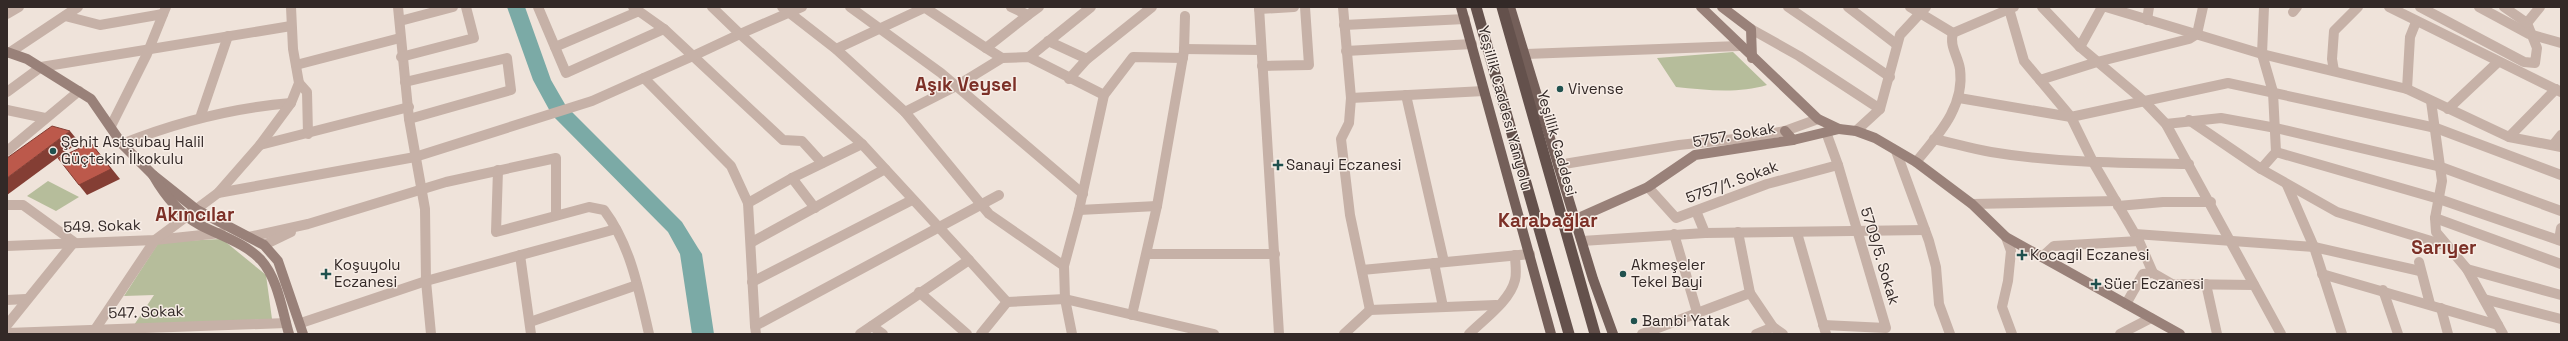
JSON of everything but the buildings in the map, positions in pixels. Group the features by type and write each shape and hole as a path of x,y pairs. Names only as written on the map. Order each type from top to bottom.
{"highway":[{"path":"1476,7 1569,334"},
{"name":"Yeşillik Caddesi","path":"1502,7 1595,334"}],"main road":[{"name":"Yeşillik Caddesi Yanyolu","path":"1461,7 1551,334"},
{"path":"1510,7 1526,54 1558,165 1613,334"},
{"path":"1701,7 1739,46 1818,119 1839,129 1856,131 1875,138 1916,162 1972,204 2006,237 2180,334"},
{"path":"1722,7 1751,29 1752,58"},
{"path":"8,52 27,58 91,99 122,144 153,175 197,210 264,245 278,261 302,329"},
{"name":"5757. Sokak","path":"1576,219 1648,187 1686,159 1695,155 1793,140 1839,129"},
{"path":"1785,131 1793,140"},
{"path":"153,175 160,188 186,217 221,233 252,253 268,271 289,334"}],"street":[{"path":"7,14 19,7"},
{"path":"8,52 78,7"},
{"path":"94,331 155,240 218,193 260,145 291,103 299,83 291,26 291,7"},
{"path":"398,7 401,57 409,107 409,118 425,209 426,282 431,334"},
{"path":"400,21 453,7"},
{"path":"401,57 474,38 466,7"},
{"path":"538,7 566,73 664,29"},
{"path":"712,7 862,144 1007,302"},
{"path":"218,193 415,157 546,117 592,101 644,78 740,34 785,10 802,7"},
{"path":"850,7 882,27 958,85 1083,194"},
{"path":"836,49 925,7 1002,58"},
{"path":"1011,7 1028,16"},
{"path":"986,48 1039,7"},
{"path":"1030,57 1091,7"},
{"path":"1069,79 1086,59 1152,7"},
{"path":"1279,334 1259,8 1294,7"},
{"path":"1262,66 1309,65 1305,7"},
{"path":"1343,7 1351,98 1349,123 1341,139 1350,215 1370,310"},
{"path":"1788,7 1890,77"},
{"path":"1848,7 1896,44"},
{"path":"1910,7 1923,10 1953,33"},
{"path":"2042,7 2080,47 2144,102 2166,124 2211,202 2281,334"},
{"path":"2080,47 2102,7"},
{"path":"2106,7 2262,54 2406,89 2510,137 2557,146 2561,136"},
{"path":"2148,20 2149,7"},
{"path":"2040,80 2097,62 2189,39 2197,34 2203,7"},
{"path":"2261,169 2276,152 2273,92 2262,54 2264,7"},
{"path":"2334,71 2332,59 2334,31 2358,7"},
{"path":"2389,7 2416,22 2558,91 2510,137"},
{"path":"2420,7 2524,62 2535,63 2538,58 2536,44 2529,34 2527,24 2504,7"},
{"path":"2479,7 2529,34 2561,43"},
{"path":"2527,24 2540,7"},
{"path":"1916,162 1950,120 1959,98 1960,68 1950,39 1953,33 2011,8 2024,61 2071,117 2093,162 2137,238 2153,273 2172,284 2254,285"},
{"path":"555,47 635,10 664,29 783,140 802,141 822,164"},
{"path":"785,10 836,49 904,112 989,214 1064,266"},
{"path":"1856,131 1880,109 1890,77 1896,44 1900,36 1923,10"},
{"path":"65,16 100,25 165,11"},
{"path":"111,126 149,50 165,11"},
{"path":"1132,315 1157,206 1184,53 1185,16"},
{"path":"1344,25 1465,18"},
{"path":"2406,89 2410,37 2416,22"},
{"path":"7,92 41,67 291,26"},
{"path":"1751,29 1800,56 1880,109"},
{"path":"201,115 228,36"},
{"path":"296,65 400,38"},
{"path":"1048,41 1086,59"},
{"path":"1346,51 1472,44"},
{"path":"1526,54 1739,46"},
{"path":"1072,334 1065,299 1064,266 1083,194 1104,95 1133,57 1184,53 1262,50"},
{"path":"904,112 958,85 1002,58 1030,57 1069,79 1104,95"},
{"path":"405,82 507,58 511,90 409,118"},
{"path":"2448,109 2498,62"},
{"path":"644,78 731,166 748,203 752,242 752,282 756,330 980,204 999,195"},
{"path":"299,83 307,92 308,134"},
{"path":"1959,98 1996,106 2071,117 2228,84 2273,92 2436,128 2561,175"},
{"path":"7,151 44,118 79,91"},
{"path":"1351,98 1484,91"},
{"path":"1406,95 1440,263 1443,307"},
{"path":"2432,101 2442,181 2435,218 2436,232 2444,245 2467,269 2501,329"},
{"path":"122,144 201,115 244,107 291,103"},
{"path":"260,145 308,134 409,107"},
{"path":"7,110 44,118"},
{"path":"2166,124 2189,120 2221,118 2276,128 2441,167 2561,211"},
{"path":"1558,165 1679,145 1754,138 1785,131 1818,119"},
{"path":"2189,120 2261,169 2337,212 2444,245"},
{"name":"5709/5. Sokak","path":"1825,330 1886,328 1838,165 1826,132"},
{"path":"1934,139 1991,152 2093,162 2189,164"},
{"path":"748,203 792,178 862,144"},
{"path":"1896,151 1925,230 1936,267 1939,304 1950,334"},
{"path":"2276,152 2438,199 2560,240 2561,228"},
{"path":"249,237 308,224 446,182 556,158 556,215"},
{"name":"5757/1. Sokak","path":"1648,187 1676,218 1767,184 1838,165"},
{"path":"752,242 885,169"},
{"path":"498,170 496,232 589,206 597,207 606,212 616,229 637,285 649,334"},
{"path":"792,178 815,208"},
{"path":"2287,185 2314,247 2342,334"},
{"path":"752,282 912,200"},
{"path":"1972,204 2211,202"},
{"path":"7,205 23,205 74,242 26,299 7,325"},
{"path":"1079,210 1157,206"},
{"path":"1696,211 1705,233"},
{"path":"2435,218 2561,264"},
{"path":"264,245 308,224"},
{"path":"302,329 426,282 616,229"},
{"path":"1582,240 1674,234 1738,232 1797,234 1925,230"},
{"path":"1738,232 1750,293 1773,326 1783,334"},
{"name":"549. Sokak","path":"7,246 74,242 155,240 221,233"},
{"path":"1674,234 1697,312"},
{"path":"1797,234 1825,330"},
{"path":"2006,237 2011,251 2008,282 2002,307 2012,334"},
{"path":"2042,257 2054,246 2137,238 2230,240 2314,247 2419,267 2430,304"},
{"path":"1147,254 1275,254"},
{"path":"1362,270 1530,254"},
{"path":"520,255 531,334"},
{"path":"1469,334 1496,304 1507,297 1515,280 1515,255"},
{"path":"860,334 919,292 969,260"},
{"path":"2467,269 2561,295"},
{"path":"2126,304 2143,274 2153,273"},
{"path":"2322,274 2430,304 2501,329"},
{"path":"2206,284 2217,334"},
{"path":"530,322 637,285"},
{"path":"2383,290 2398,334"},
{"path":"919,292 967,334"},
{"path":"1642,334 1750,293"},
{"path":"7,300 26,299"},
{"path":"981,334 1007,302 1065,299 1214,334"},
{"path":"2484,299 2561,319"},
{"path":"1344,334 1370,310 1496,304"},
{"path":"2441,308 2448,334"},
{"path":"2120,334 2151,318"},
{"name":"547. Sokak","path":"7,333 286,323"},
{"path":"872,326 882,334"},
{"path":"1756,334 1773,326"}],"green space":[{"path":"1733,52 1767,85 1745,90 1710,90 1676,87 1657,58"},
{"path":"48,181 79,197 56,211 27,196"},
{"path":"222,239 266,275 272,319 134,325 154,295 124,296 159,242"}],"waterway":[{"path":"516,7 542,80 559,110 675,227 691,254 703,334"}],"place":[{"name":"Vivense","path":"1560,89"},
{"name":"Şehit Astsubay Halil Güçtekin İlkokulu","path":"53,151"},
{"name":"Sanayi Eczanesi","path":"1278,165"},
{"name":"Kocagil Eczanesi","path":"2022,255"},
{"name":"Koşuyolu Eczanesi","path":"326,274"},
{"name":"Akmeşeler Tekel Bayi","path":"1623,274"},
{"name":"Süer Eczanesi","path":"2096,284"},
{"name":"Bambi Yatak","path":"1634,321"}],"district":[{"name":"Aşık Veysel","path":"966,84"},
{"name":"Akıncılar","path":"195,214"},
{"name":"Karabağlar","path":"1548,220"},
{"name":"Sarıyer","path":"2444,247"}]}
